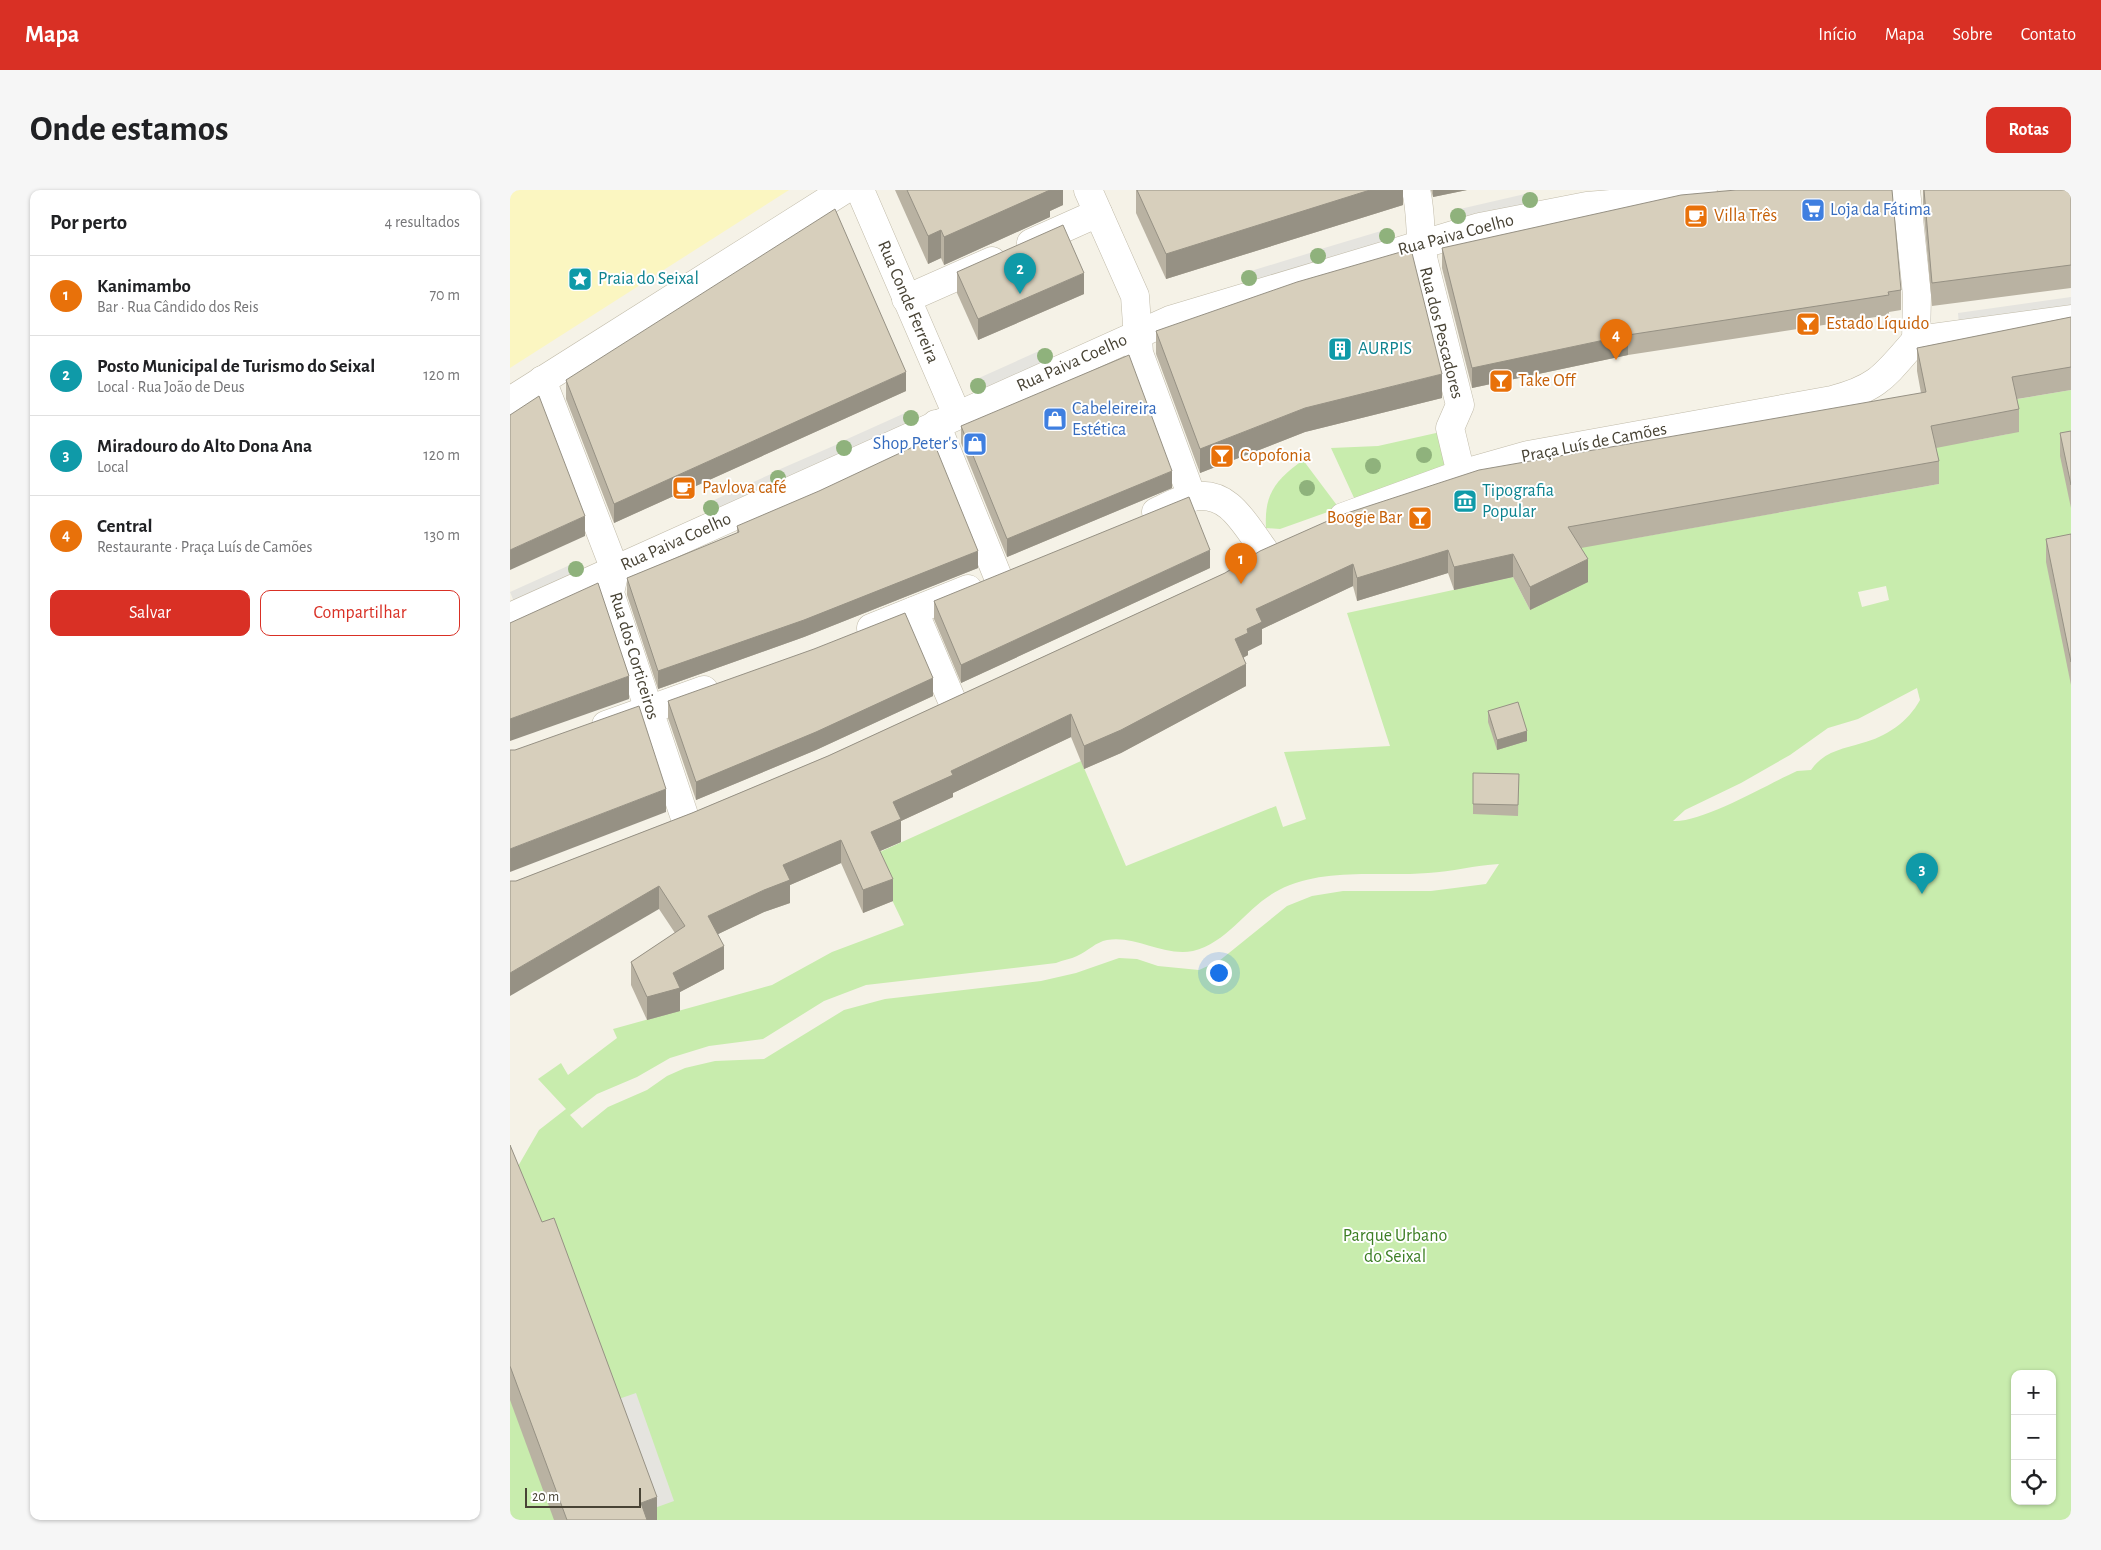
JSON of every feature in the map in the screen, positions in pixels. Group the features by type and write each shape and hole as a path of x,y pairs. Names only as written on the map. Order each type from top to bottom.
{"street":[{"path":"510,401 844,190"},
{"name":"Rua Conde Ferreira","path":"860,190 906,299 998,577"},
{"name":"Rua dos Pescadores","path":"1416,190 1421,212 1420,244 1460,405 1450,428 1461,474"},
{"path":"1906,190 1916,295 1916,340 2071,319"},
{"name":"Rua Paiva Coelho","path":"510,617 1137,333 1170,320 1420,244 1534,215 1664,194 1724,194"},
{"path":"906,299 1093,201 1135,296 1139,353 1192,497"},
{"name":"Praça Luís de Camões","path":"1317,528 1379,502 1461,474 1528,455 1857,394 1878,383 1916,340"},
{"name":"Rua dos Corticeiros","path":"542,380 615,570 610,593 686,821"},
{"path":"1130,522 1192,497 1220,498 1232,507 1264,550"},
{"path":"1243,568 1264,550 1290,539"},
{"path":"844,638 1024,566"},
{"path":"914,611 952,703"},
{"path":"578,734 725,682"},
{"path":"926,715 980,691"},
{"path":"659,831 713,809"}],"green space":[{"name":"Parque Urbano do Seixal","path":"2071,390 2071,1520 510,1520 510,1180 539,1130 566,1109 538,1079 561,1063 568,1075 617,1038 613,1029 772,985 832,952 904,925 871,856 1081,761 1126,866 1276,806 1283,827 1306,819 1284,752 1390,746 1347,613 1513,577 1530,610 1562,540 1630,539 1939,484 1926,415 1967,442 2008,434 2012,400","holes":["1886,586 1889,600 1862,607 1858,592","1917,688 1920,700 1915,708 1903,722 1888,733 1827,755 1811,770 1797,771 1735,802 1701,816 1673,821 1685,810 1741,783 1790,755 1828,728 1858,719","1499,864 1486,884 1431,891 1343,891 1312,896 1287,906 1219,961 1199,970 1158,966 1137,959 1119,958 1076,973 1041,981 885,999 844,1010 764,1059 715,1061 685,1068 667,1076 647,1090 608,1107 582,1128 570,1115 597,1094 637,1077 670,1058 709,1046 763,1039 824,1001 866,985 1056,963 1077,956 1107,940 1129,940 1171,951 1193,951 1217,940 1268,897 1296,883 1314,878 1352,874 1428,873"]},
{"path":"1445,431 1453,465 1355,500 1331,448 1378,446"},
{"path":"1303,460 1339,508 1280,529 1266,528 1267,505 1274,488 1286,474"}],"sand":[{"name":"Praia do Seixal","path":"510,190 789,190 510,368"}],"shaded area":[{"path":"1525,194 1528,205 1463,221 1460,209"},
{"path":"1381,231 1385,243 1324,261 1321,249"},
{"path":"1313,252 1317,264 1255,282 1251,271"},
{"path":"2071,297 2071,309 1959,325 1958,313"},
{"path":"1039,351 1045,364 985,391 979,378"},
{"path":"905,413 911,425 850,452 845,440"},
{"path":"838,444 843,455 784,482 778,470"},
{"path":"771,474 777,486 717,513 712,501"},
{"path":"570,565 575,577 515,604 510,592"},
{"path":"636,1393 674,1501 649,1510 610,1402"}],"building":[{"path":"907,190 1050,190 944,237 941,230 928,236"},
{"path":"1137,190 1370,190 1166,254"},
{"path":"1736,190 1892,190 1901,290 1888,292 1889,295 1628,335 1472,368 1442,248 1681,195"},
{"path":"1924,190 2071,190 2071,265 1932,283"},
{"path":"835,209 906,372 614,504 566,380"},
{"path":"1063,225 1084,273 978,319 957,272"},
{"path":"1411,249 1442,374 1305,408 1200,449 1156,331 1297,282"},
{"path":"2071,317 2071,367 2012,377 2019,409 1931,426 1939,461 1568,527 1588,559 1530,587 1513,554 1454,567 1448,550 1357,578 1353,564 1256,609 1262,622 1247,629 1248,633 1235,639 1246,664 1121,730 1084,746 1071,714 951,771 953,775 893,802 901,819 871,832 893,879 863,890 841,840 783,865 790,880 708,916 724,946 673,973 680,988 647,997 631,962 685,926 659,886 510,973 510,881 516,881 692,813 828,756 1225,573 1260,551 1341,515 1479,470 1926,392 1917,348"},
{"path":"1129,355 1172,471 1007,539 961,426"},
{"path":"539,396 585,516 510,550 510,415"},
{"path":"2071,431 2071,485 2060,433"},
{"path":"932,438 978,551 804,620 658,671 627,578 739,532 737,526 819,491"},
{"path":"1189,497 1210,550 961,665 934,601"},
{"path":"2071,534 2071,662 2046,539"},
{"path":"598,583 629,676 510,719 510,623"},
{"path":"905,613 933,678 816,732 696,782 668,701 814,649"},
{"path":"1518,702 1527,731 1497,740 1488,711"},
{"path":"639,706 666,789 510,849 510,750 515,750"},
{"path":"1473,773 1519,774 1518,805 1473,804"},
{"path":"510,1145 542,1222 554,1218 657,1497 641,1503 647,1520 567,1520 510,1366"}],"place":[{"name":"Loja da Fátima","path":"1813,210"},
{"name":"Villa Três","path":"1696,216"},
{"name":"Praia do Seixal","path":"580,279"},
{"name":"Posto Municipal de Turismo do Seixal","path":"1020,294"},
{"name":"Estado Líquido","path":"1808,324"},
{"name":"AURPIS","path":"1340,349"},
{"name":"Central","path":"1616,360"},
{"name":"Take Off","path":"1501,381"},
{"name":"Cabeleireira Estética","path":"1055,419"},
{"name":"Shop Peter's","path":"975,444"},
{"name":"Copofonia","path":"1222,456"},
{"name":"Pavlova café","path":"684,488"},
{"name":"Tipografia Popular","path":"1465,501"},
{"name":"Boogie Bar","path":"1420,518"},
{"name":"Kanimambo","path":"1241,584"},
{"name":"Miradouro do Alto Dona Ana","path":"1922,894"}]}
